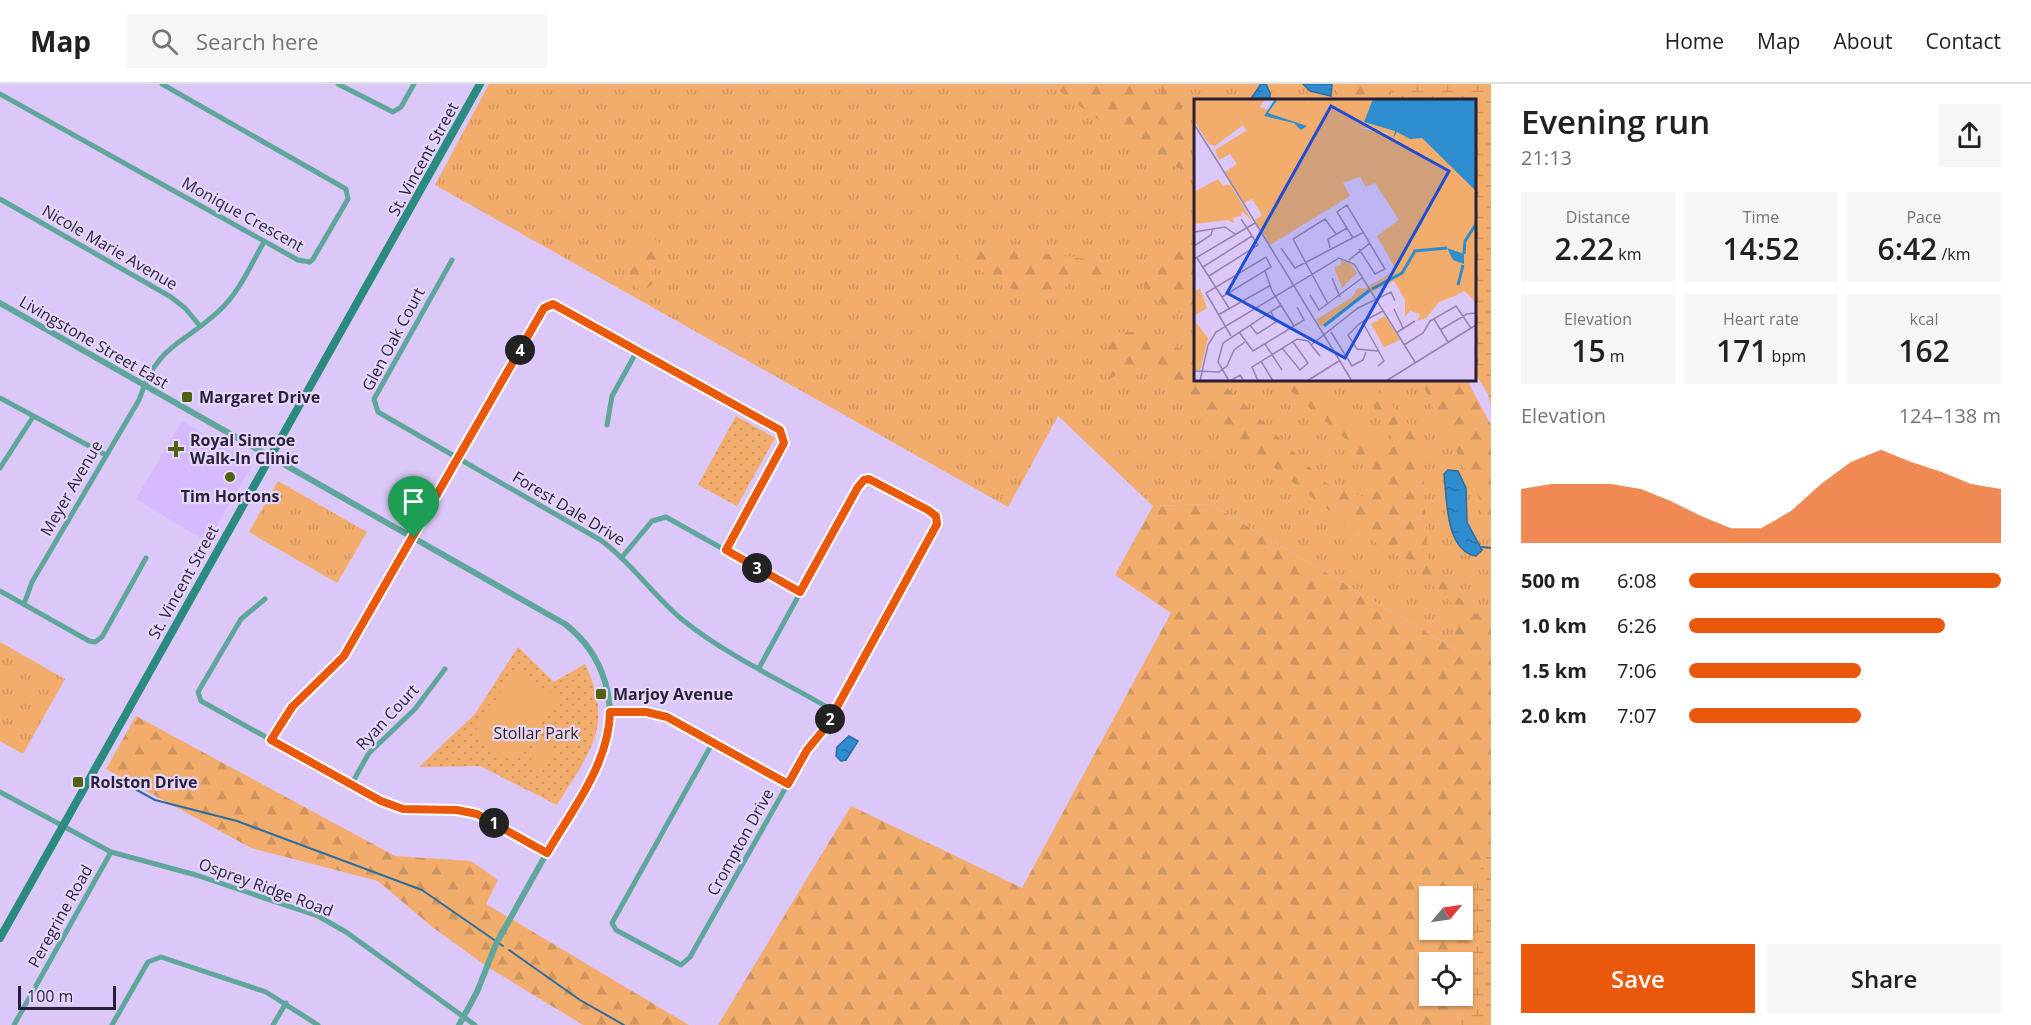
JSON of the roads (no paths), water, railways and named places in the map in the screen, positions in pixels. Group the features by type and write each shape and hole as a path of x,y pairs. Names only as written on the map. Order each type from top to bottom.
{"main road":[{"name":"St. Vincent Street","path":"0,938 480,84"}],"street":[{"name":"Monique Crescent","path":"0,94 264,242 298,260 310,262 346,204 348,194 346,189 162,84"},
{"path":"338,84 393,112 401,107 414,84"},
{"name":"Nicole Marie Avenue","path":"0,199 171,297 185,308 200,326"},
{"path":"144,386 165,351 228,302 264,242"},
{"name":"Glen Oak Court","path":"452,260 374,399 378,412 386,418 459,459"},
{"name":"Livingstone Street East","path":"0,303 575,632 599,665 606,684 610,712 609,731 600,760 496,944 477,992 459,1025"},
{"path":"271,740 292,707 344,656 548,305 559,306 780,430 784,435 784,443 726,550"},
{"path":"607,425 612,396 637,351"},
{"name":"Meyer Avenue","path":"24,604 32,582 139,400 144,386"},
{"path":"0,398 106,455"},
{"path":"0,468 33,417"},
{"name":"Forest Dale Drive","path":"459,459 589,533 622,557 683,620 759,668 834,711"},
{"name":"Crompton Drive","path":"713,742 613,918 613,928 621,934 681,965 686,962 788,784 834,711 937,524 936,516 878,482 864,480 858,487 759,668"},
{"path":"622,557 652,521 666,518 800,592"},
{"path":"0,591 89,641 96,642 102,637 146,558"},
{"path":"265,599 241,619 198,692 205,703 381,801 403,809 457,810 477,814 547,853"},
{"name":"Ryan Court","path":"351,785 369,753 415,709 445,669"},
{"path":"610,712 656,714 713,742 788,784"},
{"path":"0,792 63,825"},
{"name":"Osprey Ridge Road","path":"63,825 111,852 196,875 318,916 346,932 475,1025"},
{"name":"Peregrine Road","path":"14,1025 111,852"},
{"path":"112,1025 148,962 161,957 266,992 318,1025"},
{"path":"273,1025 286,1003"}],"water":[{"path":"1261,84 1266,84 1270,99 1251,99"},
{"path":"1303,84 1332,84 1331,96 1310,91"},
{"path":"1448,470 1458,471 1466,488 1467,522 1482,550 1476,556 1466,552 1458,544 1453,534 1447,509 1444,474"},
{"path":"849,736 858,741 846,760 841,761 836,756 837,747"}],"waterway":[{"path":"1482,547 1491,548"},
{"path":"126,784 155,800 237,821 422,890 503,946"},
{"path":"509,950 580,1000 624,1025"}],"place":[{"name":"Margaret Drive","path":"187,397"},
{"name":"Royal Simcoe Walk-In Clinic","path":"176,449"},
{"name":"Tim Hortons","path":"230,477"},
{"name":"Marjoy Avenue","path":"601,694"},
{"name":"Rolston Drive","path":"78,782"}],"park label":[{"name":"Stollar Park","path":"536,733"}]}
